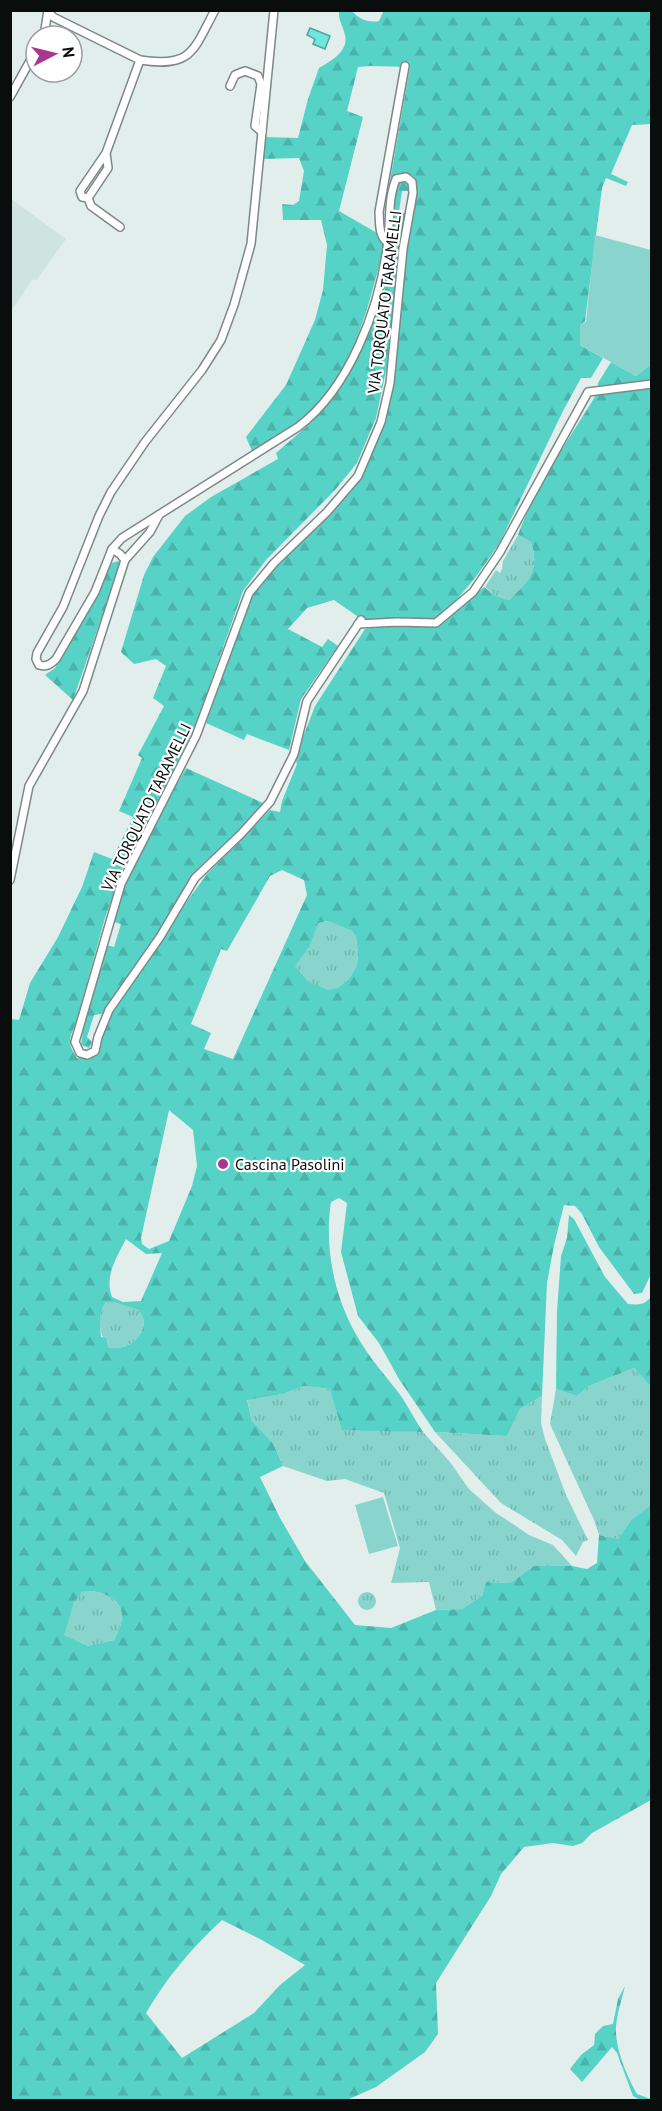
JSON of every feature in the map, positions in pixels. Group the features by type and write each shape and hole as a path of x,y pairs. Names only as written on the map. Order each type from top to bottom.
{"street":[{"path":"48,11 53,17 140,60 162,62 180,60 190,54 214,10"},
{"path":"195,46 205,40 220,10"},
{"name":"VIA TORQUATO TARAMELLI","path":"274,10 250,244 234,305 221,340 202,370 145,442 111,492 99,516 63,608 37,653 36,659 39,664 44,666 56,660 95,592 112,549 122,538 310,418 340,379 357,350 379,290 388,243 392,188 396,179 406,177 412,182 413,193 403,249 390,383 381,422 358,476 327,512 274,563 249,593 196,736 121,884 75,1042 80,1053 87,1055 95,1051 109,1010 160,937 195,878 241,834 270,802 294,754 307,701 360,622 436,623 473,592 500,552 588,392 651,384"},
{"path":"120,227 91,206 88,198 82,197 80,191 106,153 140,60"},
{"name":"VIA TORQUATO TARAMELLI","path":"388,243 380,231 379,212 405,66"},
{"name":"VIA TORQUATO TARAMELLI","path":"230,86 235,75 245,71 258,76 261,84 255,126 262,132"},
{"path":"10,98 24,72"},
{"name":"VIA TORQUATO TARAMELLI","path":"10,880 29,786 83,691 125,560 150,532 159,515"},
{"path":"112,549 125,560"}],"shaded area":[{"path":"11,199 66,239 36,281 33,279 11,311"}],"green space":[{"path":"384,10 651,11 651,124 632,125 611,174 628,182 626,186 606,178 602,188 585,321 580,325 580,345 603,358 591,378 581,378 499,544 475,578 453,604 434,621 399,618 364,621 334,600 307,608 288,629 322,647 328,639 338,646 301,699 289,750 247,734 244,740 206,723 251,595 298,543 336,508 357,484 385,419 393,382 409,231 416,194 414,177 407,173 395,174 390,181 410,67 358,67 347,111 363,117 339,211 377,233 384,245 356,339 346,363 320,403 304,419 252,451 246,437 286,385 315,320 323,290 327,245 321,220 283,220 282,204 293,205 299,201 304,171 299,158 262,159 264,137 298,138 319,68 342,51 346,41 339,11 352,11 364,20 379,21"},
{"path":"401,181 408,184 409,191 402,191 399,212 405,213 388,361 376,418 357,463 335,490 266,560 243,591 197,721 168,782 126,858 105,918 70,1045 77,1058 88,1058 96,1054 100,1038 115,1006 207,874 270,810 280,812 297,764 295,758 315,706 365,629 397,624 438,626 484,587 494,595 509,600 527,581 533,568 531,542 518,535 525,517 553,464 596,395 651,388 651,1274 642,1293 634,1294 599,1247 582,1214 575,1206 564,1205 547,1283 542,1396 520,1409 507,1436 435,1432 399,1379 379,1343 358,1316 341,1252 347,1203 339,1198 331,1202 329,1236 333,1271 342,1305 362,1344 401,1396 423,1432 342,1430 330,1389 304,1386 283,1394 247,1400 252,1421 273,1443 283,1466 260,1477 305,1561 355,1625 391,1628 436,1610 462,1609 482,1596 486,1582 510,1583 534,1566 572,1566 587,1569 597,1563 599,1535 618,1539 632,1519 651,1505 651,1800 592,1833 582,1843 573,1846 553,1843 524,1847 501,1874 491,1896 436,1983 438,2034 425,2052 376,2087 347,2100 11,2100 11,1019 19,1020 30,983 58,937 82,887 94,852 112,859 133,817 119,811 142,758 138,755 164,706 153,698 166,666 156,659 134,664 121,652 144,575 153,557 185,516 211,497 278,459 276,453 313,421 343,382 367,333 384,287 392,242 393,200 397,184","holes":["282,870 304,880 307,895 233,1059 204,1049 211,1033 191,1024 221,949 227,951 270,876","328,921 352,931 356,937 357,965 349,979 337,988 328,990 309,982 295,966 309,947 318,923","169,1110 193,1130 197,1166 192,1186 169,1241 149,1249 142,1244 141,1238","126,1239 146,1254 162,1253 141,1301 123,1302 112,1297 111,1274","106,1302 114,1302 139,1310 144,1323 140,1335 126,1346 108,1347 106,1338 101,1337 102,1310","93,1591 117,1602 122,1614 119,1630 114,1640 88,1646 64,1635 74,1603 82,1592","222,1920 305,1965 280,1985 254,2013 182,2058 146,2013 171,1975 199,1942"]},
{"path":"595,235 651,250 651,364 636,376 580,345 580,325 586,321"},
{"path":"611,362 636,376 651,364 651,382 598,388 598,383"},
{"path":"518,535 531,542 534,561 531,575 509,600 494,595 485,587 496,570 500,573 503,561"},
{"path":"118,561 120,563 118,570 73,700 45,675 55,668 112,563"},
{"path":"186,768 263,803 248,821 203,864 102,1014 94,1015 87,1037 92,1042 89,1048 81,1045 83,1031 107,945 114,947 121,924 114,922 124,885 144,843"},
{"path":"328,921 352,931 356,937 358,953 357,965 349,979 337,988 328,991 309,982 295,966 317,923"},
{"path":"569,1215 574,1219 605,1277 628,1304 641,1304 651,1297 651,1387 634,1368 589,1386 577,1396 556,1389 557,1311 561,1256 567,1238"},
{"path":"106,1302 139,1309 144,1323 136,1340 126,1346 108,1347 102,1336 100,1324 101,1313"},
{"path":"634,1368 651,1387 651,1505 632,1519 618,1539 599,1535 550,1424 556,1389 577,1396 589,1386"},
{"path":"304,1386 330,1389 394,1430 423,1432 450,1462 469,1489 496,1513 529,1535 553,1545 572,1566 534,1566 510,1583 486,1582 482,1596 462,1609 436,1610 429,1582 391,1583 400,1548 384,1493 345,1479 327,1481 283,1466 273,1443 252,1421 247,1399 283,1394"},
{"path":"542,1396 541,1423 545,1439 566,1495 588,1540 583,1542 576,1556 562,1540 501,1503 435,1432 507,1436 520,1409"},
{"path":"383,1497 398,1546 369,1554 355,1505"},
{"path":"93,1591 117,1602 122,1614 119,1630 114,1640 88,1646 63,1635 74,1603 82,1592"},
{"path":"363,1592 371,1592 376,1597 374,1608 363,1610 358,1605 358,1597"},
{"path":"625,1986 618,2011 617,2044 637,2094 651,2100 640,2100 633,2096 617,2053 612,2047 582,2082 570,2069 581,2055 594,2045 595,2034 603,2026 613,2024 618,1999"}],"water":[{"path":"310,28 330,36 325,49 313,44 315,39 307,35"}],"place":[{"name":"Cascina Pasolini","path":"223,1164"}]}
